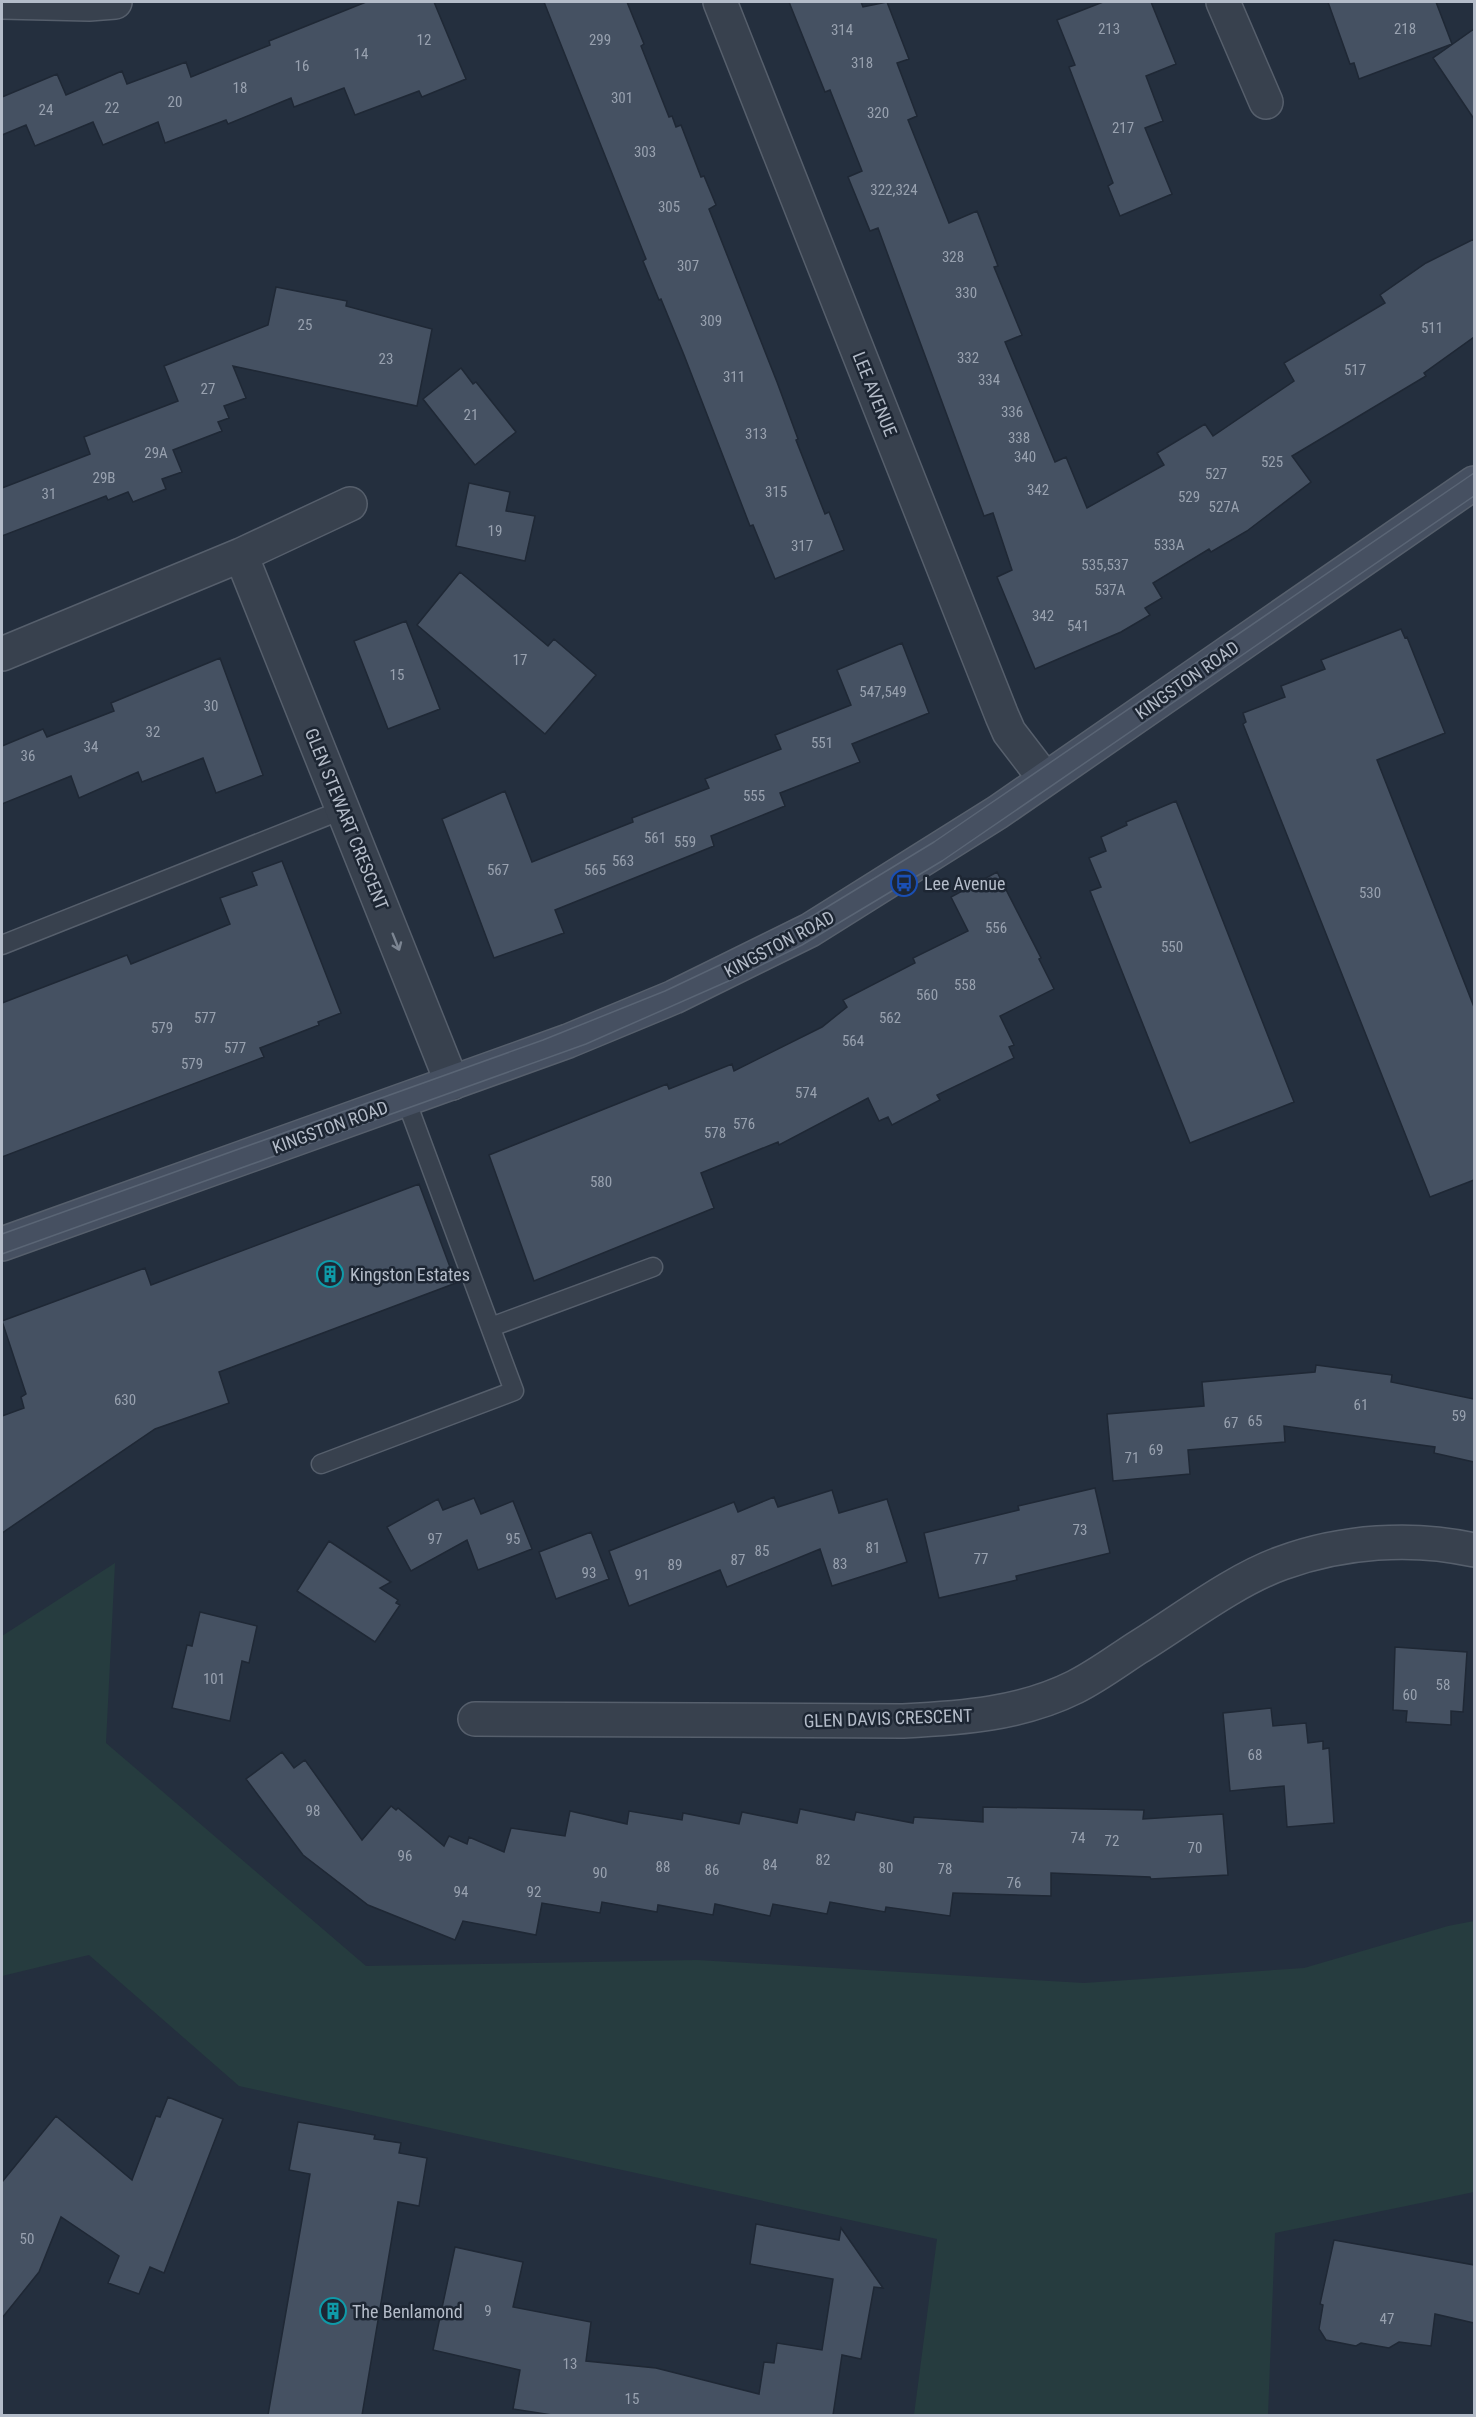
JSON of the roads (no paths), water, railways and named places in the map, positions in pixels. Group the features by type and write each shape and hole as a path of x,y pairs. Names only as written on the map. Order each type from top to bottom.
{"main road":[{"name":"KINGSTON ROAD","path":"2,1244 568,1041 674,997 810,930 918,864 1045,779 1474,483"}],"street":[{"path":"2,2 89,4 115,2"},
{"name":"LEE AVENUE","path":"720,2 1002,716 1009,732 1045,779"},
{"path":"1223,2 1266,102"},
{"path":"2,654 241,555 351,504"},
{"name":"GLEN STEWART CRESCENT","path":"241,555 452,1083"},
{"name":"GLEN DAVIS CRESCENT","path":"475,1719 903,1721 954,1719 994,1713 1035,1703 1076,1687 1224,1594 1280,1563 1323,1550 1367,1544 1436,1544 1474,1550"}],"lane":[{"path":"2,945 342,810"},
{"path":"321,1464 514,1391 406,1100"},
{"path":"491,1327 653,1267"}],"tram line":[{"path":"2,1234 543,1040 665,991 741,955 814,915 934,842 1474,473"},
{"path":"2,1254 586,1044 733,979 802,945 942,861 1474,496"}],"place":[{"name":"Lee Avenue","path":"904,883"},
{"name":"Kingston Estates","path":"330,1274"},
{"name":"The Benlamond","path":"333,2311"}]}
